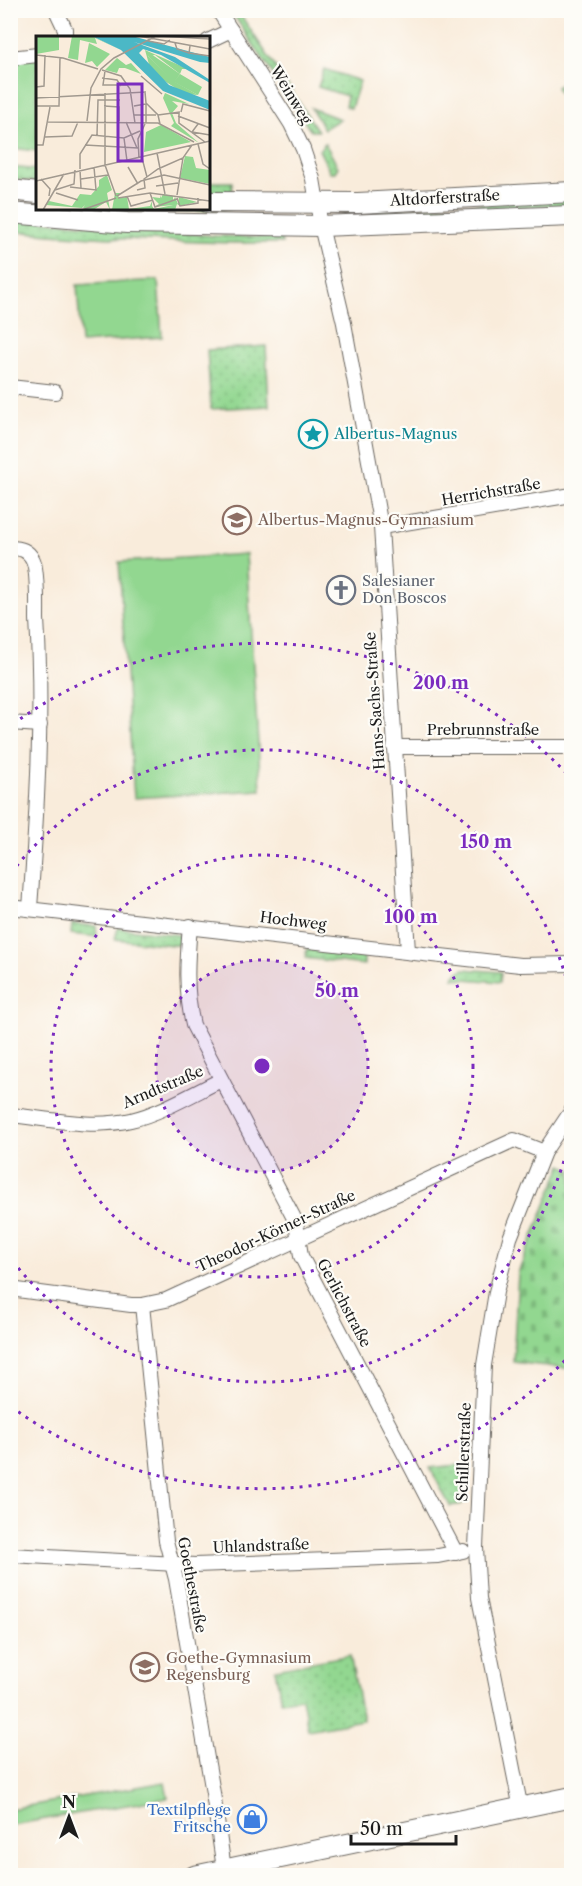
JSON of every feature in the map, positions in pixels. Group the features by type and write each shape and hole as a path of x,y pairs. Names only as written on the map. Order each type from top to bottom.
{"street":[{"path":"56,10 65,29 65,36"},
{"name":"Weinweg","path":"218,10 291,124 310,170 318,203"},
{"path":"210,40 231,30"},
{"path":"10,58 36,55"},
{"path":"10,190 36,193"},
{"name":"Altdorferstraße","path":"210,202 318,203 572,192"},
{"name":"Hans-Sachs-Straße","path":"318,203 321,226 344,323 381,527 408,951"},
{"name":"Altdorferstraße","path":"10,213 127,223 321,226 572,216"},
{"path":"10,387 55,392"},
{"name":"Herrichstraße","path":"381,527 572,495"},
{"path":"10,548 20,548 28,553 34,562 40,658 40,725 30,908"},
{"path":"10,723 40,725"},
{"name":"Prebrunnstraße","path":"394,747 572,747"},
{"name":"Hochweg","path":"10,907 519,965 572,964"},
{"name":"Gerlichstraße","path":"190,926 186,976 193,1024 296,1222 301,1256 456,1553"},
{"name":"Arndtstraße","path":"10,1115 114,1123 151,1113 221,1080"},
{"name":"Schillerstraße","path":"521,1809 479,1598 476,1548 481,1422 488,1335 510,1238 544,1152 572,1110"},
{"name":"Theodor-Körner-Straße","path":"10,1289 142,1305 166,1300 514,1140 544,1152"},
{"name":"Goethestraße","path":"142,1305 166,1541 172,1563 213,1793 224,1869"},
{"name":"Uhlandstraße","path":"10,1555 195,1565 438,1556 476,1548"},
{"path":"194,1875 572,1797"}],"green space":[{"path":"231,11 238,11 318,131 311,131 308,127"},
{"path":"36,55 36,151 11,148 10,58"},
{"path":"324,69 360,81 351,108 345,106 347,96 318,87"},
{"path":"571,78 571,113 556,87"},
{"path":"311,108 340,119 324,129"},
{"path":"325,143 338,167 335,172 330,172 319,150"},
{"path":"11,167 36,170 36,182 11,179"},
{"path":"210,182 232,182 232,193 210,192"},
{"path":"571,198 571,205 360,214 360,212"},
{"path":"210,208 230,210 141,213 91,210 210,210"},
{"path":"10,218 215,236 281,238 282,243 146,240 11,231"},
{"path":"158,280 162,337 81,343 77,285"},
{"path":"266,346 269,406 211,409 207,350"},
{"path":"246,554 261,790 134,798 119,562"},
{"path":"72,924 96,926 97,937 71,934"},
{"path":"118,928 179,935 182,946 115,939"},
{"path":"307,949 364,956 364,965 305,958"},
{"path":"463,969 501,972 500,982 453,978"},
{"path":"562,1165 572,1170 571,1369 513,1362 518,1273"},
{"path":"467,1464 462,1504 450,1506 430,1468"},
{"path":"350,1655 363,1720 308,1730 302,1698 281,1701 275,1669"},
{"path":"165,1782 168,1798 11,1825 11,1809"}],"place":[{"name":"Albertus-Magnus","path":"313,434"},
{"name":"Albertus-Magnus-Gymnasium","path":"237,520"},
{"name":"Salesianer Don Boscos","path":"341,590"},
{"name":"Goethe-Gymnasium Regensburg","path":"145,1667"},
{"name":"Textilpflege Fritsche","path":"252,1819"}]}
